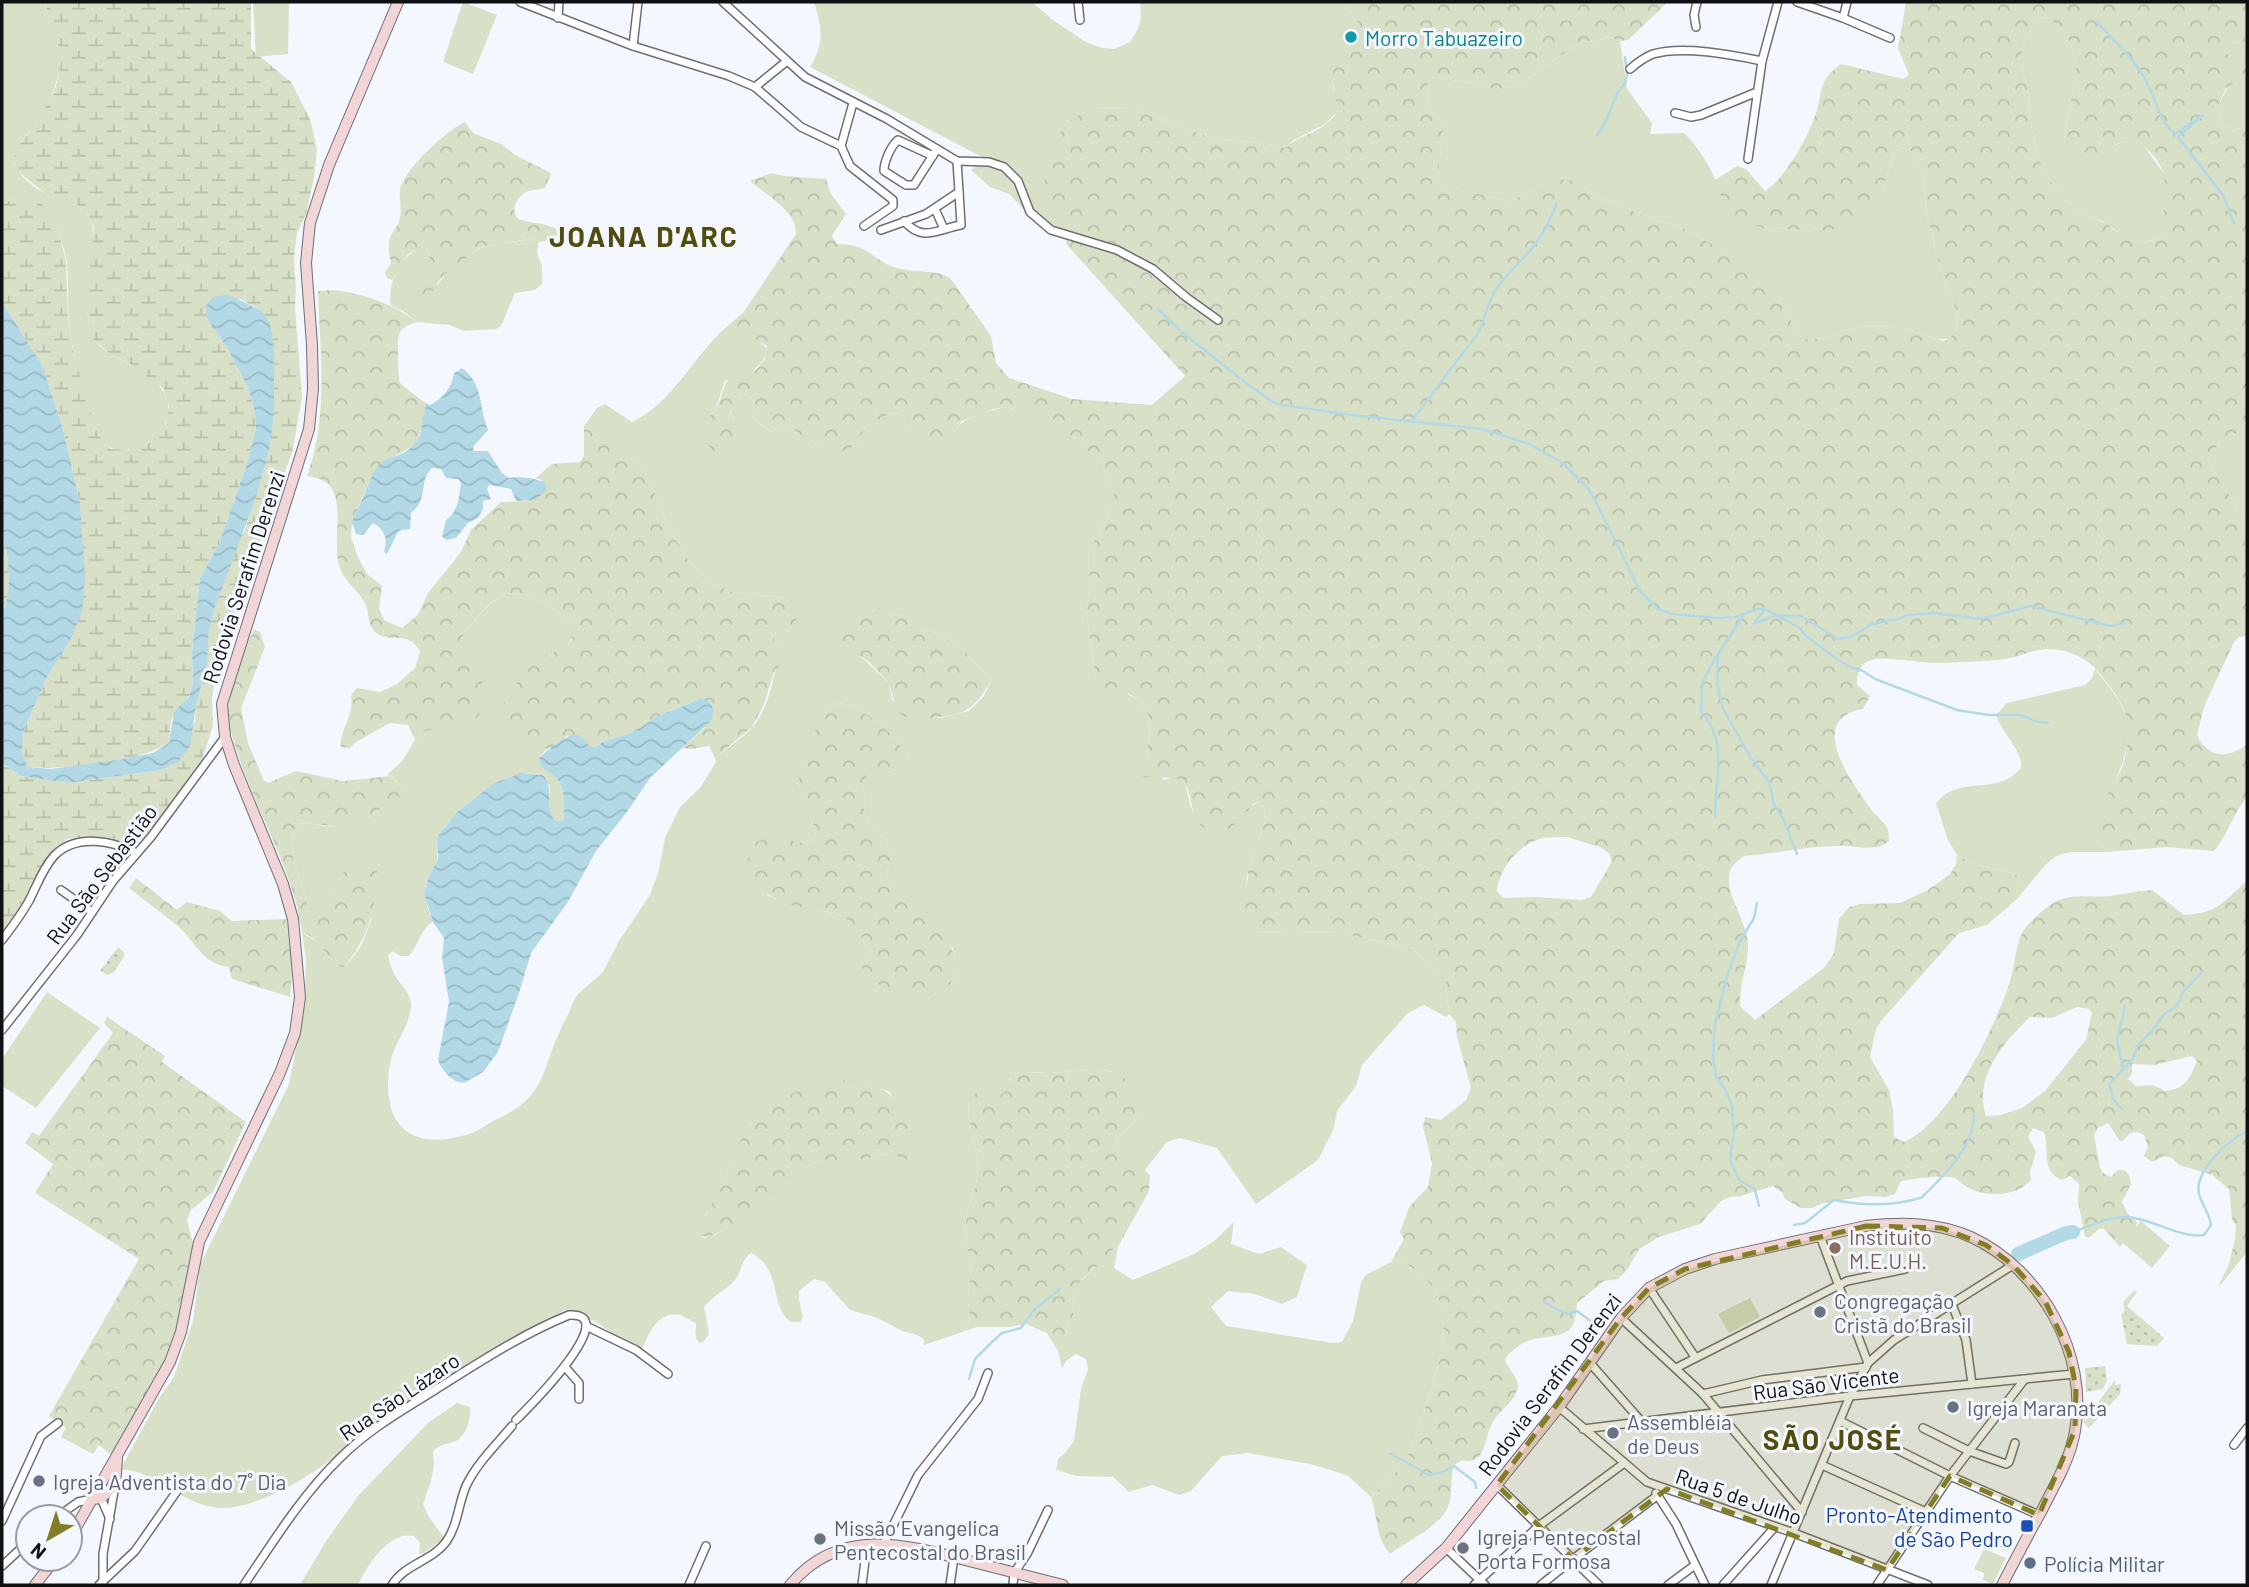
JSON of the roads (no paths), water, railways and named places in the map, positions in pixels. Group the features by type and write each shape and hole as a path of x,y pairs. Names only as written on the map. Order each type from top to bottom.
{"main road":[{"name":"Rodovia Serafim Derenzi","path":"84,1518 97,1499 117,1455 170,1362 181,1332 199,1242 280,1073 295,1033 300,997 293,919 283,884 225,737 222,715 224,694 309,429 313,389 306,263 310,223 329,164 398,2"},
{"name":"Rodovia Serafim Derenzi","path":"1412,1584 1446,1548 1497,1485 1559,1407 1621,1318 1649,1287 1685,1269 1715,1259 1866,1226 1917,1224 1970,1237 1986,1245 2012,1265 2033,1285 2056,1320 2069,1352 2074,1374 2077,1415 2072,1444 2064,1467 2002,1585"},
{"path":"97,1499 115,1485 117,1455"},
{"path":"790,1585 813,1562 834,1551 867,1544 884,1544 954,1557 1063,1585"}],"street":[{"path":"520,2 633,46 729,76 755,87 801,127 841,146"},
{"path":"558,18 559,2"},
{"path":"633,46 638,2"},
{"path":"723,2 805,77 887,120 935,153"},
{"path":"1077,2 1080,20"},
{"path":"1696,27 1697,2"},
{"path":"1748,159 1762,61 1778,2"},
{"path":"1797,2 1890,38"},
{"path":"1843,18 1847,2"},
{"path":"1630,69 1648,56 1664,52 1702,52 1762,61"},
{"path":"755,87 787,61"},
{"path":"1675,113 1700,116 1757,92"},
{"path":"853,103 841,146 850,166 894,202 864,226"},
{"path":"935,153 913,186 900,182 884,171 898,140 961,162 989,162 1004,167 1018,181 1030,212 1051,230 1117,250 1153,269 1185,297 1218,320"},
{"path":"904,221 911,229 922,233 961,225 961,162"},
{"path":"881,230 935,209 959,192"},
{"path":"935,209 944,229"},
{"name":"Rua São Sebastião","path":"2,1030 77,935 108,888 225,737"},
{"path":"2,940 51,861 62,849 96,841 118,845 137,853"},
{"path":"61,890 92,912"},
{"path":"1820,1236 1867,1365"},
{"path":"1771,1585 1850,1396 1867,1365 1894,1340 2012,1265"},
{"path":"1676,1368 1837,1285 1856,1278 1905,1269"},
{"path":"1649,1287 1695,1357"},
{"path":"1951,1303 1966,1340 1972,1384"},
{"name":"Rua São Lázaro","path":"244,1585 329,1470 371,1431 410,1404 512,1344 569,1315 573,1314 585,1323"},
{"path":"1621,1318 1703,1394 1802,1512"},
{"path":"392,1585 405,1570 444,1545 453,1532 464,1492 475,1469 565,1367 586,1333 585,1323"},
{"path":"585,1323 636,1350 668,1374"},
{"path":"1590,1363 1641,1421"},
{"path":"1703,1394 1762,1380 1867,1365"},
{"path":"565,1367 579,1383 579,1399"},
{"path":"884,1544 918,1475 978,1399 988,1373"},
{"name":"Rua São Vicente","path":"1583,1429 1850,1396 2074,1374"},
{"path":"1877,1585 1950,1476 2024,1380"},
{"name":"Rua 5 de Julho","path":"1559,1407 1647,1482 1794,1533 1928,1585"},
{"path":"1840,1421 1950,1476 2039,1515"},
{"path":"2,1521 41,1436 58,1423"},
{"path":"1923,1428 1969,1451 2007,1464 2015,1443"},
{"path":"2234,1445 2247,1429"},
{"path":"1446,1548 1480,1583 1540,1525 1623,1464"},
{"path":"1822,1465 1926,1512"},
{"path":"1647,1482 1676,1524 1705,1585"},
{"path":"101,1583 103,1554 115,1485"},
{"path":"1497,1485 1599,1585"},
{"path":"101,1583 135,1552 177,1491"},
{"path":"1541,1585 1658,1495"},
{"path":"78,1503 97,1499 110,1520"},
{"path":"1013,1585 1014,1573 1027,1554 1048,1510"},
{"path":"1723,1585 1774,1528"},
{"path":"862,1585 867,1544"},
{"path":"689,1585 706,1546"},
{"path":"950,1585 954,1557"},
{"path":"1668,1585 1695,1565"}],"water":[{"path":"227,294 262,311 270,323 274,348 274,415 269,452 255,500 209,629 207,665 196,706 190,746 178,762 161,770 68,783 21,776 2,763 2,615 9,575 2,535 2,302 42,365 63,429 80,503 85,577 82,611 70,641 47,677 24,730 22,752 28,767 51,769 153,753 169,743 174,712 189,697 193,683 192,652 200,578 219,544 247,464 256,428 249,390 229,351 207,318 206,306 213,297"},
{"path":"462,368 477,388 488,430 473,447 474,451 488,451 502,473 509,478 537,480 545,483 547,490 535,500 516,501 511,489 489,485 487,489 491,499 483,501 483,509 478,518 468,523 456,538 446,540 442,536 446,520 458,503 461,483 458,479 446,478 441,469 432,468 425,479 420,502 411,513 410,529 398,532 387,554 384,552 386,543 380,529 373,523 363,535 356,534 352,523 354,516 378,466 412,447 420,435 426,403 430,405 443,396 454,373"},
{"path":"700,699 708,700 711,705 711,721 650,778 596,851 568,902 531,953 498,1052 483,1072 464,1083 452,1079 438,1060 449,1002 442,958 444,938 433,922 424,894 428,878 438,860 439,835 456,813 493,784 520,773 543,775 549,787 553,817 557,822 564,820 562,788 557,779 542,766 539,758 542,755 574,735 581,737 590,747 596,747 604,741 632,733 658,716"}],"waterway":[{"path":"2097,22 2139,69 2161,115 2175,134 2203,115 2178,137 2223,195 2234,223"},
{"path":"1597,135 1618,92 1625,84 1625,57"},
{"path":"1411,422 1478,333 1496,290 1538,241 1557,203"},
{"path":"1158,309 1184,334 1276,404 1482,429 1529,444 1561,462 1587,487 1640,591 1658,609 1672,614 1718,618 1736,617 1757,609 1765,609 1800,628 1806,636 1837,659 1875,679 1957,710 1989,715 2021,715 2048,723"},
{"path":"1764,610 1754,624 1774,616 1801,616 1838,639 1851,637 1872,624 1907,615 1934,613 1981,619 2030,606 2110,626 2124,623"},
{"path":"1743,616 1718,654 1717,684 1723,709 1751,758 1769,782 1774,804 1797,854"},
{"path":"1715,816 1718,748 1710,723 1701,711 1702,683 1716,657"},
{"path":"1757,903 1754,918 1740,941 1727,976 1715,1024 1713,1056 1716,1076 1732,1105 1734,1133 1730,1160 1739,1180 1755,1189 1759,1206"},
{"path":"2122,1109 2113,1099 2109,1084 2133,1059 2137,1046 2164,1014 2177,1006 2183,992 2203,971"},
{"path":"2123,1067 2117,1041 2125,1006"},
{"path":"1921,1198 1963,1150 1974,1116"},
{"path":"2078,1230 2105,1220 2124,1217 2144,1220 2185,1234 2204,1235 2211,1225 2199,1194 2202,1175 2214,1157 2247,1131"},
{"path":"1835,1200 1877,1204 1920,1198"},
{"path":"1794,1225 1805,1223 1834,1200"},
{"path":"2018,1254 2073,1232"},
{"path":"969,1379 975,1359 992,1342 1002,1333 1021,1328 1035,1309 1060,1289"},
{"path":"1544,1302 1566,1314 1577,1311 1596,1325"},
{"path":"1391,1454 1429,1475 1454,1466 1475,1482 1476,1488"}],"place":[{"name":"Morro Tabuazeiro","path":"1351,37"},
{"name":"Instituito M.E.U.H.","path":"1835,1248"},
{"name":"Congregação Cristã do Brasil","path":"1820,1312"},
{"name":"Igreja Maranata","path":"1953,1407"},
{"name":"Assembléia de Deus","path":"1613,1433"},
{"name":"Igreja Adventista do 7˚ Dia","path":"39,1481"},
{"name":"Pronto-Atendimento de São Pedro","path":"2027,1526"},
{"name":"Missão Evangelica Pentecostal do Brasil","path":"820,1539"},
{"name":"Igreja Pentecostal Porta Formosa","path":"1463,1548"},
{"name":"Polícia Militar","path":"2030,1563"}],"district":[{"name":"JOANA D'ARC","path":"644,236"},
{"name":"SÃO JOSÉ","path":"1833,1439"}]}
